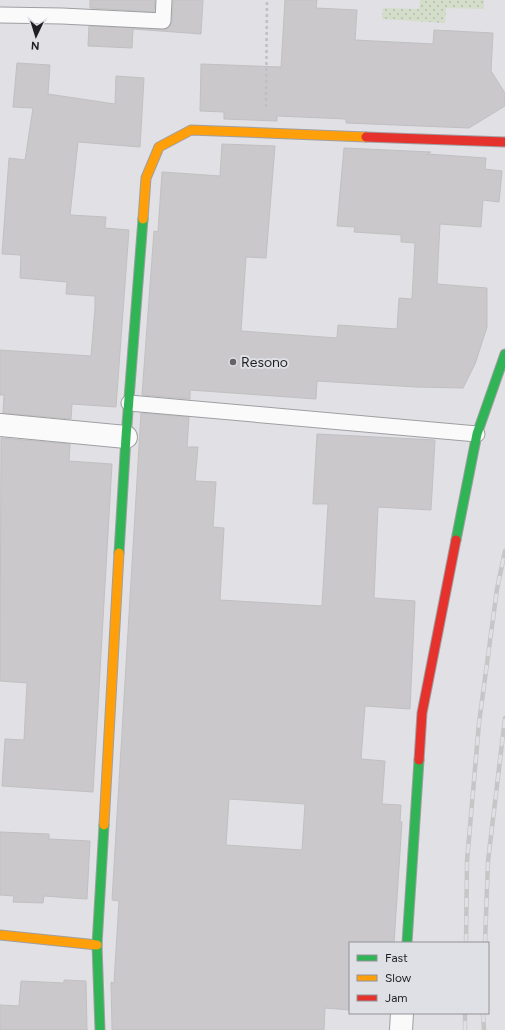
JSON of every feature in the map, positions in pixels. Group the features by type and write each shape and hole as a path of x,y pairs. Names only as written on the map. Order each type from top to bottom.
{"street":[{"path":"100,1030 97,945 126,437 146,178 160,147 190,130 505,142"},
{"path":"407,942 422,714 477,434 505,354"},
{"path":"0,425 126,437"},
{"path":"0,935 97,945"},
{"path":"401,1030 402,1014"}],"lane":[{"path":"0,15 62,16 163,21 164,0"},
{"path":"129,403 477,434"}],"path":[{"path":"266,133 267,0"}],"green space":[{"path":"420,0 484,0 484,9 446,8 445,23 382,19 383,8 419,9"}],"building":[{"path":"90,0 155,0 154,12 90,8"},
{"path":"173,0 203,0 201,34 133,29 132,48 88,46 89,26 167,29 172,22"},
{"path":"285,0 317,0 316,8 357,10 355,40 433,44 434,30 493,33 491,71 505,93 505,106 469,128 346,123 346,119 277,116 277,121 224,119 224,112 200,111 201,64 281,67"},
{"path":"17,63 50,65 48,94 115,104 116,76 144,78 140,147 78,142 70,215 106,217 105,228 129,230 116,407 72,404 71,419 3,413 4,395 0,395 0,350 91,356 95,308 95,296 66,294 67,282 20,278 21,255 2,254 9,158 25,160 33,108 13,107"},
{"path":"222,144 275,146 266,258 246,257 241,331 337,338 338,325 397,329 399,298 412,299 415,243 401,242 401,235 354,232 355,227 337,226 344,148 431,152 427,154 486,158 485,169 502,171 499,202 483,200 481,227 440,224 437,284 487,288 487,327 475,364 463,388 416,387 317,381 316,399 190,390 190,399 142,395 154,231 158,232 162,172 220,176"},
{"path":"141,413 189,417 187,447 198,447 195,481 216,482 213,527 224,528 220,600 322,606 328,504 313,504 317,434 435,440 431,510 378,507 374,598 415,601 410,709 365,706 361,759 385,761 382,804 401,805 400,822 402,822 394,942 349,942 349,1010 325,1008 324,1030 112,1030 111,982 114,983 119,901 112,900","holes":["229,799 305,804 302,850 226,845"]},
{"path":"1,438 70,444 69,461 112,464 93,792 2,786 5,739 24,740 27,683 0,681"},
{"path":"0,832 49,834 49,839 90,841 87,899 44,896 43,903 13,902 14,896 0,895"},
{"path":"64,980 86,981 87,1030 0,1030 0,1005 19,1006 21,981 64,983"}],"railway":[{"path":"466,942 467,861 479,723 497,589 505,551"},
{"path":"485,942 488,861 505,718"},
{"path":"465,1014 465,1030"},
{"path":"483,1014 484,1030"}],"traffic: fast":[{"path":"119,553 126,437 143,219"},
{"path":"456,540 477,434 505,354"},
{"path":"407,942 419,760"},
{"path":"100,1030 97,945 104,825"}],"traffic: slow":[{"path":"143,219 146,178 159,147 191,130 366,137"},
{"path":"104,825 119,553"},
{"path":"0,935 97,945"}],"traffic: jam":[{"path":"366,137 505,142"},
{"path":"419,760 422,713 456,540"}],"place":[{"name":"Resono","path":"233,362"}]}
